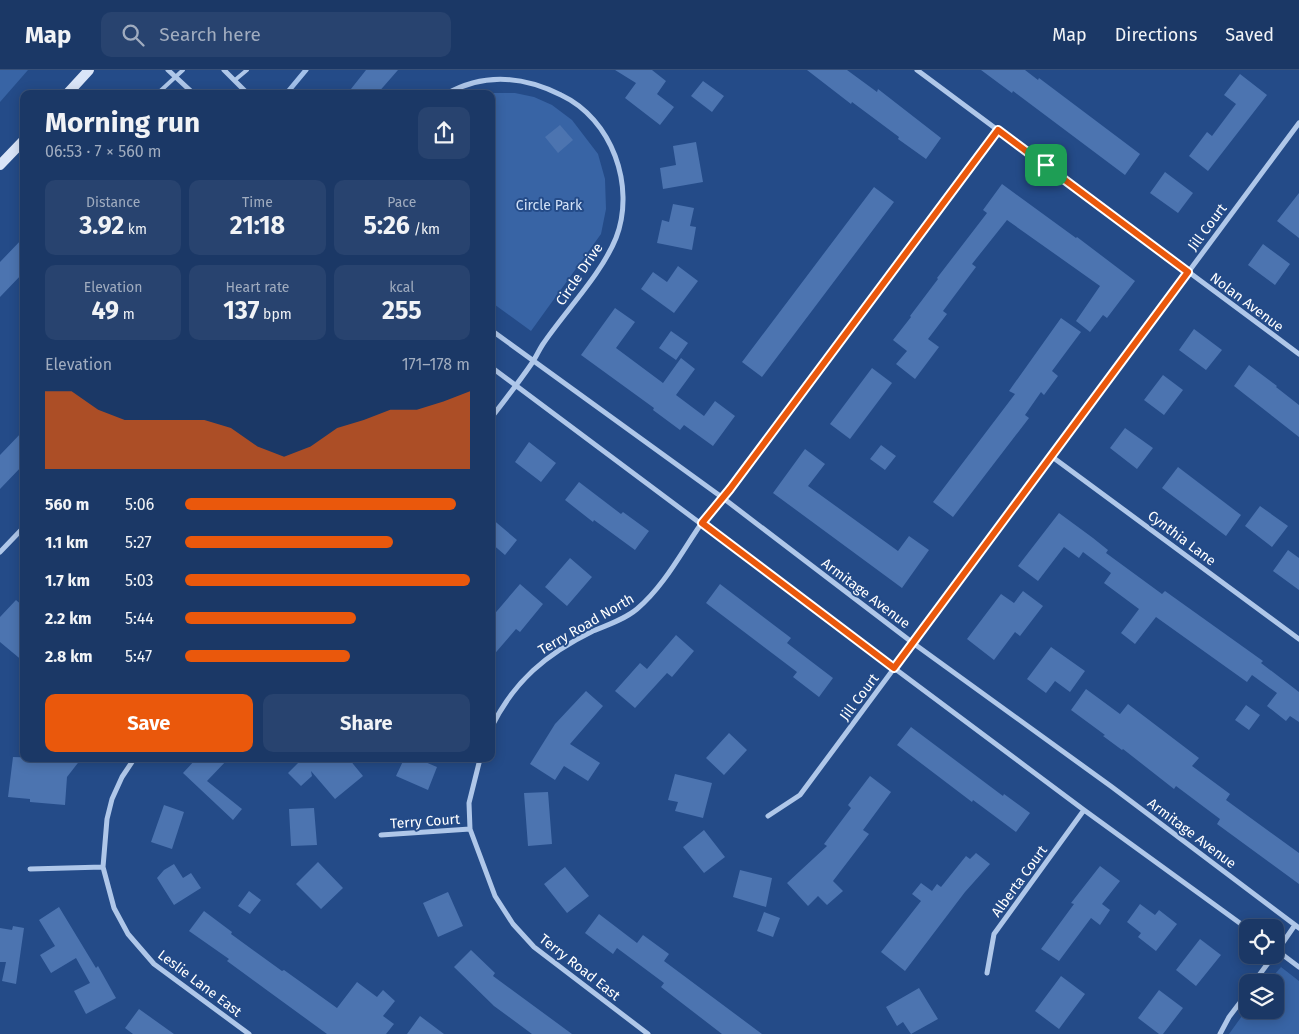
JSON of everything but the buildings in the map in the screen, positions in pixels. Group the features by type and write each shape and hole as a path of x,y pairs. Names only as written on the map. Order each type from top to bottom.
{"street":[{"path":"71,90 90,70"},
{"path":"168,70 190,90"},
{"path":"224,70 244,90"},
{"name":"Nolan Avenue","path":"917,70 1299,354"},
{"name":"Circle Drive","path":"453,90 458,87 496,78 520,80 550,89 569,98 586,112 601,130 615,153 619,166 622,189 622,214 616,238 603,262 495,412"},
{"name":"Jill Court","path":"768,816 800,795 1299,123"},
{"name":"Terry Road North","path":"495,720 518,685 536,666 563,647 634,611 648,599 682,554 702,523 723,498 998,130"},
{"path":"0,165 20,144"},
{"name":"Armitage Avenue","path":"495,333 723,498 913,643 1112,787 1297,926"},
{"path":"495,370 1084,810 1239,922"},
{"name":"Cynthia Lane","path":"1051,456 1299,639"},
{"path":"0,552 20,530"},
{"name":"Leslie Lane East","path":"132,762 122,777 112,799 107,819 103,867 114,908 134,942 154,964 249,1034"},
{"path":"470,829 469,803 479,762"},
{"name":"Alberta Court","path":"987,973 994,934 1084,810"},
{"name":"Terry Court","path":"381,835 470,829"},
{"name":"Terry Road East","path":"470,829 495,896 514,924 534,947 648,1034"},
{"path":"30,868 103,867"},
{"path":"1284,941 1297,926"},
{"path":"1284,958 1299,968"},
{"path":"1220,1034 1239,1004"}],"lane":[{"path":"161,90 183,70"},
{"path":"235,80 247,70"}],"green space":[{"path":"0,70 28,70 0,102"},
{"name":"Circle Park","path":"495,93 515,93 534,97 552,105 572,120 598,154 605,179 606,209 601,234 531,331 495,305"},
{"path":"1281,967 1299,981 1299,1034 1229,1034 1240,1019 1284,1019 1284,974 1275,974"}],"waterway":[{"path":"289,90 306,70"}],"route":[{"path":"998,130 1046,165 1188,272 894,668 702,523 730,489 998,130"}]}
